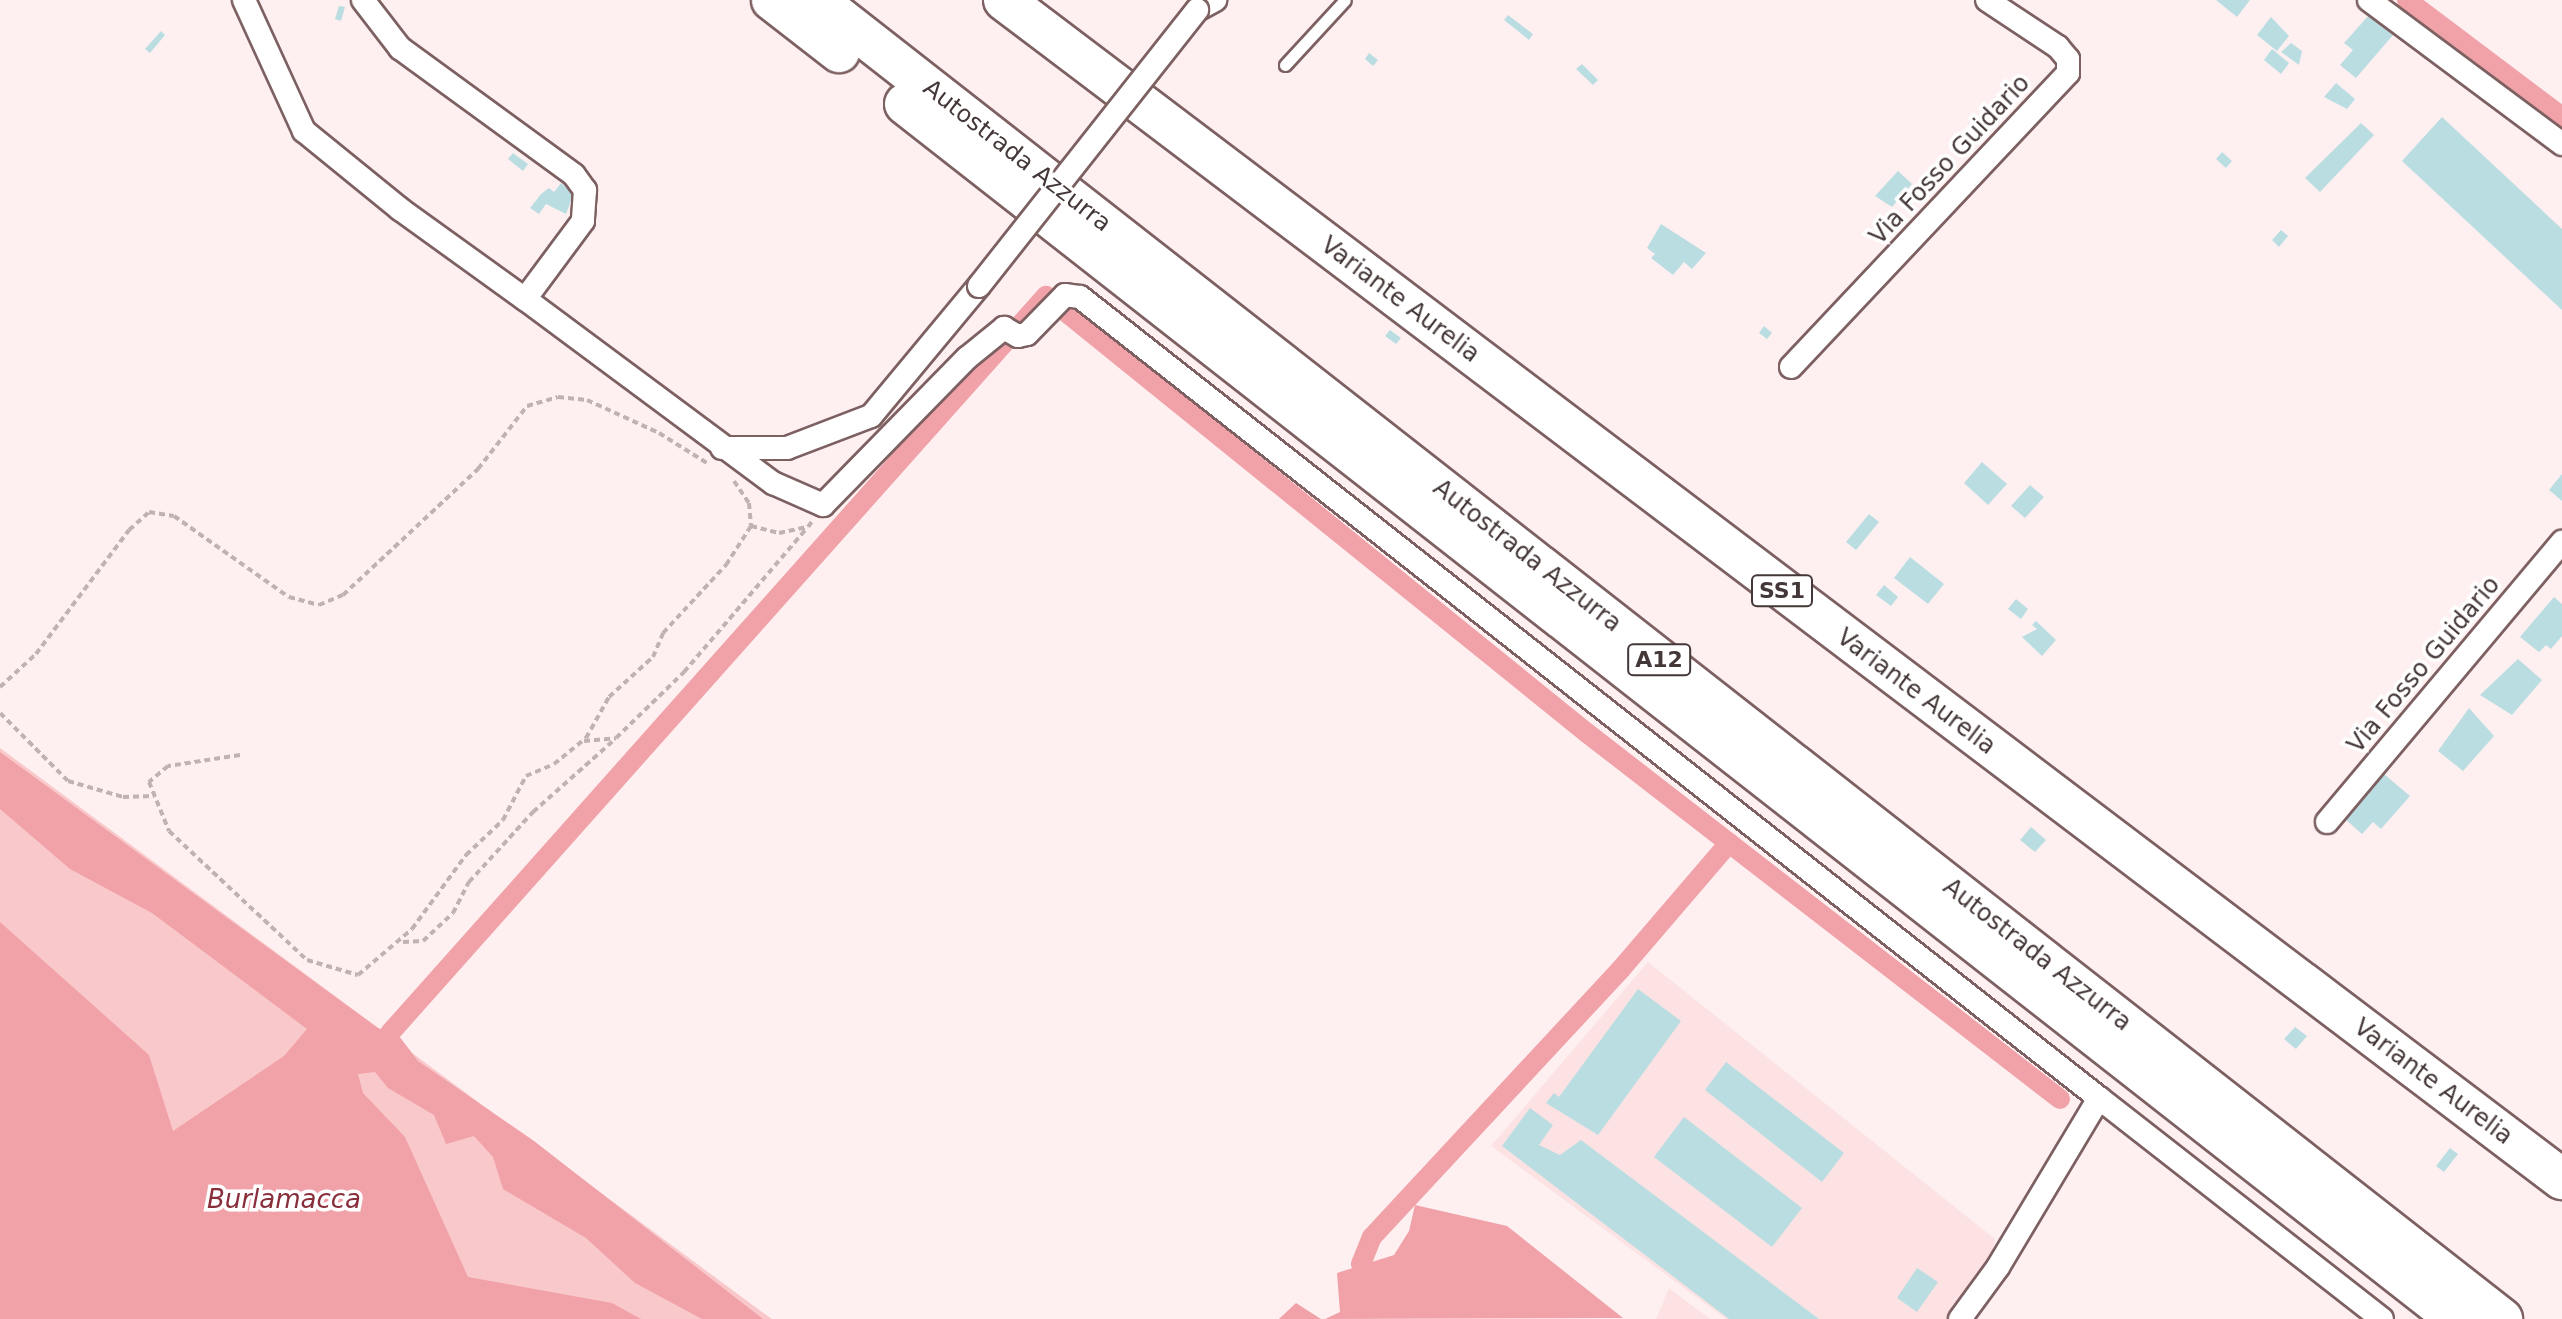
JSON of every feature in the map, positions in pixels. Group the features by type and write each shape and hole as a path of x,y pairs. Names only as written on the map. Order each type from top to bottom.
{"highway":[{"name":"Autostrada Azzurra","path":"772,0 2456,1319"},
{"name":"Autostrada Azzurra","path":"817,0 2502,1319"},
{"name":"Variante Aurelia","path":"1004,0 2562,1179"},
{"name":"Variante Aurelia","path":"1041,0 2562,1149"}],"street":[{"path":"244,0 304,131 400,209 525,299 720,459 823,505 967,358 1058,303 1097,307 2382,1319"},
{"path":"363,0 400,48 574,175 585,190 583,221 525,299"},
{"name":"Via Fosso Guidario","path":"1791,367 2068,73 2068,59 2058,47 1987,0"},
{"path":"2369,0 2562,144"},
{"path":"720,459 787,448 871,416 1206,5"},
{"name":"Via Fosso Guidario","path":"2327,822 2562,542"},
{"path":"1960,1319 1998,1267 2099,1098"}],"lane":[{"path":"1285,65 1345,0"}],"path":[{"path":"0,687 36,654 129,530 149,512 174,516 289,597 319,605 343,595 478,469 527,406 558,397 587,400 720,459"},
{"path":"240,755 168,766 149,782 169,831 307,960 358,975 401,942 466,855 503,820 526,776 554,764 582,742 609,697 653,657 663,633 726,565 751,526 749,503 731,478"},
{"path":"401,942 423,941 453,913 469,882 533,812 684,672 808,527 823,505"},
{"path":"751,526 779,533 808,527"},
{"path":"0,713 68,781 123,797 154,796"},
{"path":"582,742 616,738"}],"shaded area":[{"path":"0,748 762,1312 772,1319 0,1319"},
{"path":"1648,962 1995,1239 1990,1265 1951,1319 1726,1319 1491,1146"},
{"path":"1669,1288 1710,1319 1656,1319"}],"water":[{"name":"Burlamacca","path":"0,752 378,1028 399,1036 418,1061 534,1141 763,1319 702,1319 635,1283 586,1238 503,1189 493,1157 474,1136 446,1144 434,1115 388,1088 375,1072 358,1074 363,1093 405,1137 468,1277 612,1303 641,1319 0,1319 0,922 149,1055 173,1131 284,1056 307,1029 152,913 70,869 0,809"},
{"path":"1415,1205 1507,1226 1623,1318 1325,1319 1340,1312 1337,1273 1394,1255 1409,1231"},
{"path":"1296,1303 1321,1319 1279,1319"}],"building":[{"path":"2216,0 2250,0 2237,17"},
{"path":"339,6 345,7 341,21 335,19"},
{"path":"2370,14 2393,35 2356,78 2340,65 2353,50 2344,43"},
{"path":"1508,15 1533,34 1529,40 1504,20"},
{"path":"2271,17 2289,36 2277,51 2257,35"},
{"path":"161,31 165,35 150,53 145,49"},
{"path":"2291,43 2302,51 2299,65 2281,52"},
{"path":"2272,49 2289,63 2281,74 2264,60"},
{"path":"1369,53 1378,60 1373,66 1365,59"},
{"path":"1582,64 1598,80 1593,85 1576,69"},
{"path":"2336,83 2355,99 2347,109 2324,97"},
{"path":"2442,117 2562,229 2562,310 2402,161"},
{"path":"2361,123 2374,135 2320,192 2305,178"},
{"path":"2222,152 2232,161 2226,168 2216,159"},
{"path":"513,153 528,164 523,171 508,159"},
{"path":"1898,171 1912,184 1892,207 1875,196"},
{"path":"561,183 574,193 566,214 546,204 539,214 530,208 541,194 549,188 554,192"},
{"path":"1661,224 1706,253 1692,269 1684,262 1673,275 1651,258 1655,254 1647,248"},
{"path":"2281,230 2288,236 2279,247 2272,240"},
{"path":"1764,326 1772,333 1767,339 1759,333"},
{"path":"1390,330 1401,338 1396,344 1385,336"},
{"path":"1982,462 2007,484 1988,505 1964,483"},
{"path":"2562,474 2562,501 2549,490"},
{"path":"2030,485 2044,497 2025,518 2011,506"},
{"path":"1869,514 1879,522 1856,550 1846,542"},
{"path":"1910,557 1944,584 1928,604 1894,578"},
{"path":"1884,585 1898,597 1891,606 1876,595"},
{"path":"2554,597 2562,604 2562,636 2551,649 2546,645 2539,652 2520,637"},
{"path":"2016,599 2028,609 2021,619 2008,609"},
{"path":"2036,621 2056,640 2042,656 2022,637 2037,629 2032,625"},
{"path":"2518,659 2542,680 2512,715 2480,695"},
{"path":"2469,708 2494,736 2463,771 2438,751"},
{"path":"2384,774 2410,796 2381,829 2373,822 2362,834 2345,819"},
{"path":"2031,827 2046,840 2035,852 2020,840"},
{"path":"1638,989 1681,1021 1598,1135 1546,1103 1554,1093 1559,1097"},
{"path":"2295,1027 2307,1036 2296,1049 2284,1039"},
{"path":"1726,1062 1844,1153 1822,1182 1705,1090"},
{"path":"1530,1108 1553,1125 1539,1145 1560,1155 1581,1140 1819,1319 1729,1319 1502,1146"},
{"path":"1684,1117 1802,1208 1772,1247 1654,1157"},
{"path":"2450,1148 2458,1154 2444,1172 2436,1166"},
{"path":"1917,1268 1938,1282 1917,1312 1897,1298"}],"waterway":[{"path":"2407,0 2562,117"},
{"path":"390,1033 1046,296 1587,733 2060,1099"},
{"path":"1361,1264 1372,1237 1621,969 1729,843"}]}
